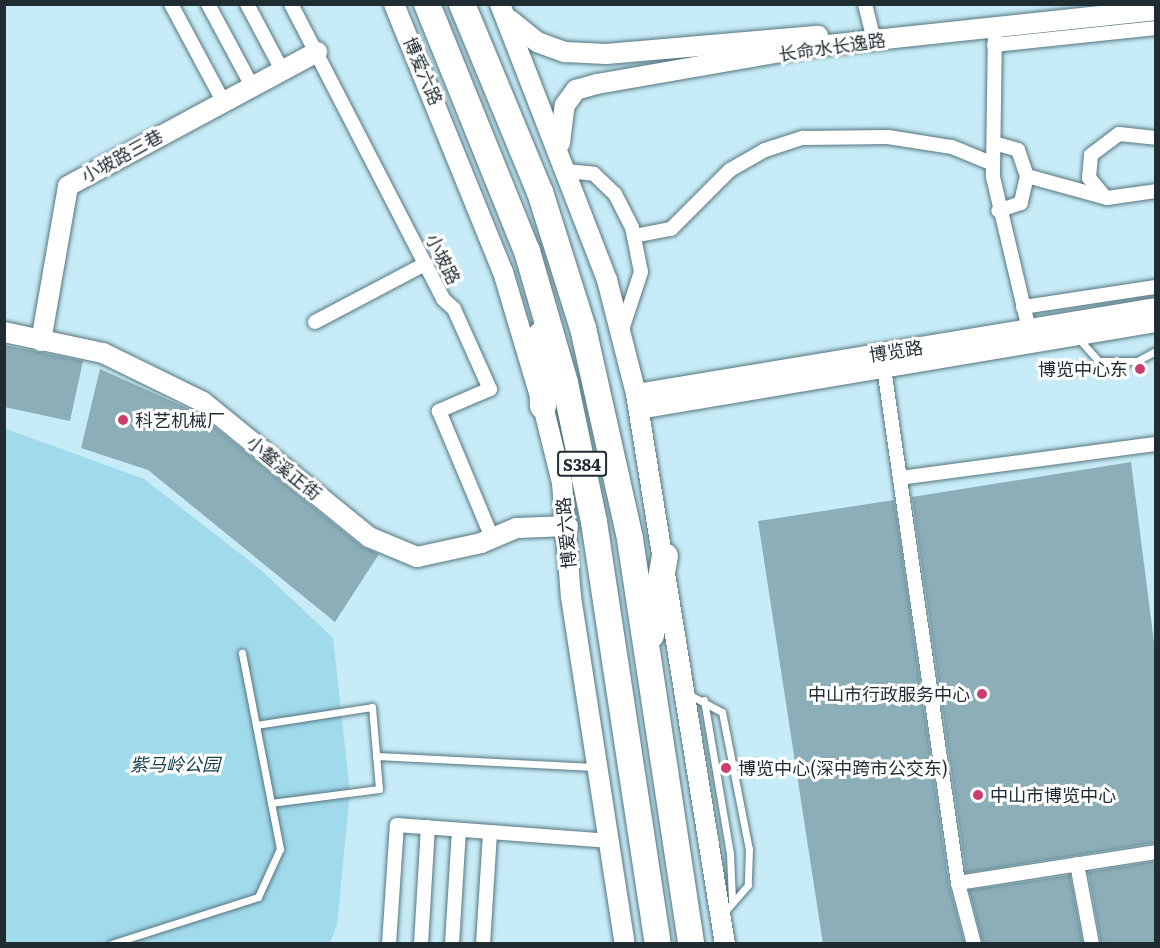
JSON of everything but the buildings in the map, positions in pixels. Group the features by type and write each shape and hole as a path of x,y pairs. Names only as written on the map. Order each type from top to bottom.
{"highway":[{"name":"博爱六路","path":"427,4 479,121 540,298 594,522 658,944"},
{"name":"S384","path":"462,4 540,192 583,328 630,539 646,659 691,944"},
{"path":"540,298 543,406"},
{"path":"646,659 665,556"}],"street":[{"path":"171,4 223,101"},
{"path":"208,4 252,86"},
{"path":"247,4 282,70"},
{"name":"小坡路","path":"291,4 443,299 454,309 490,389 439,411 492,538"},
{"name":"博爱六路","path":"394,4 492,240 543,406 568,526 571,597 625,944"},
{"path":"865,4 872,35"},
{"name":"长命水长逸路","path":"503,10 537,42 565,52 606,54 872,35 1116,4"},
{"path":"503,10 567,171 621,333 638,402 665,556 695,696 726,910 725,944"},
{"name":"长命水长逸路","path":"560,152 559,123 576,90 872,35 995,37 1155,10"},
{"path":"1029,329 998,211 993,164 995,37 1155,28"},
{"name":"小坡路三巷","path":"42,341 68,186 317,52"},
{"path":"1105,197 1089,178 1091,155 1119,134 1155,138"},
{"path":"634,236 671,229 730,170 765,150 803,138 888,137 952,147 993,164"},
{"path":"994,143 1018,150 1027,176 1021,203 998,211"},
{"path":"567,171 594,174 608,188 634,236 640,272 621,333"},
{"path":"1027,176 1105,197 1155,191"},
{"path":"315,322 425,264"},
{"path":"1023,308 1155,287"},
{"name":"博览路","path":"638,402 884,368 1074,329 1155,308"},
{"name":"博览路","path":"638,402 1029,329 1074,329 1155,322"},
{"name":"小鳌溪正街","path":"4,332 103,353 203,402 369,537 417,557 492,538 517,528 568,526"},
{"path":"884,368 958,883 974,944"},
{"path":"900,478 1155,444"},
{"path":"389,944 397,825 610,841"},
{"path":"420,944 428,827"},
{"path":"452,944 459,830"},
{"path":"483,944 490,832"},
{"path":"958,883 1155,852"},
{"path":"1077,864 1092,944"}],"lane":[{"path":"1074,329 1099,361 1137,361 1155,351"},
{"path":"111,944 258,897 280,849 242,653"},
{"path":"695,696 722,712 727,725 752,873 726,910"},
{"path":"256,725 372,707 379,789 271,803"},
{"path":"376,756 598,767"}],"green space":[{"name":"紫马岭公园","path":"4,428 144,479 261,570 333,638 350,792 337,925 330,943 5,943"}],"place":[{"name":"博览中心东","path":"1140,369"},
{"name":"科艺机械厂","path":"123,420"},
{"name":"中山市行政服务中心","path":"982,694"},
{"name":"博览中心(深中跨市公交东)","path":"726,768"},
{"name":"中山市博览中心","path":"978,795"}]}
